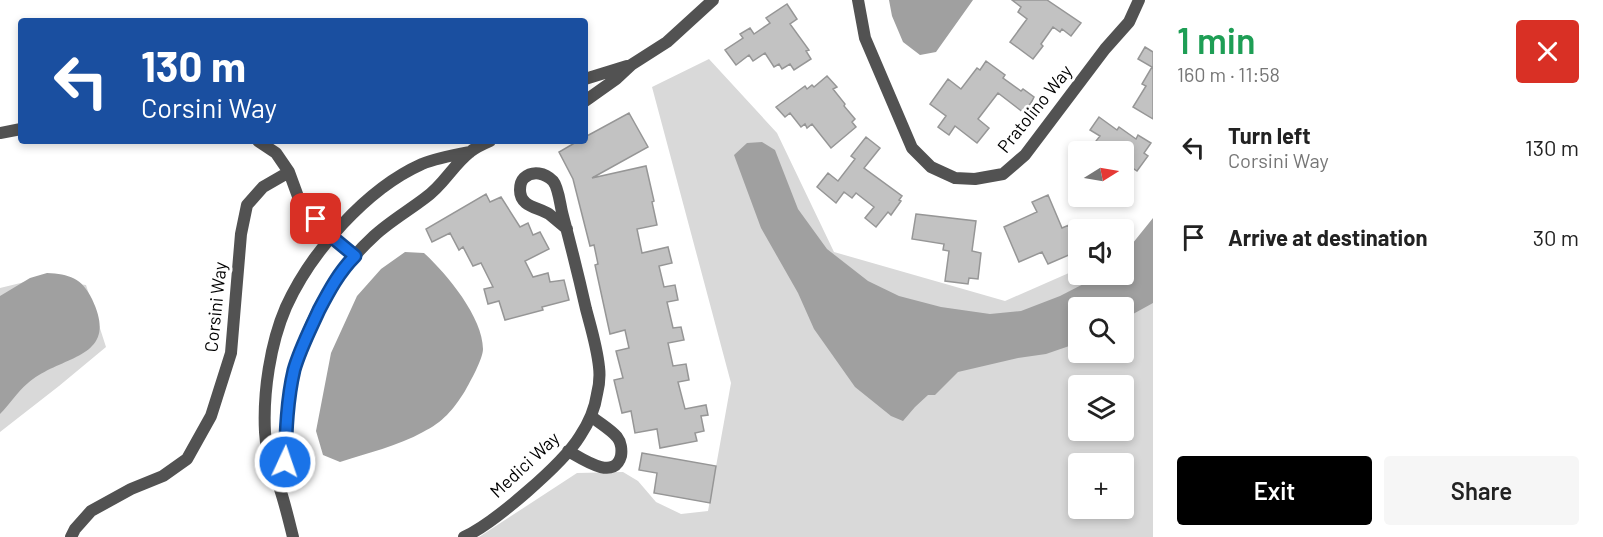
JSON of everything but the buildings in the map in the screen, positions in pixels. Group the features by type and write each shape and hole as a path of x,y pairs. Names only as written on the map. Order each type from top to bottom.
{"street":[{"path":"588,99 631,65 667,42 713,0"},
{"name":"Pratolino Way","path":"858,0 866,38 912,148 932,167 955,178 975,179 1003,174 1025,155 1105,49 1129,22 1139,0"},
{"path":"588,78 631,65"},
{"path":"0,133 18,130"},
{"path":"262,144 276,153 289,172 300,202 332,237 355,256"},
{"path":"293,537 279,487 270,469 265,433 265,398 271,358 286,308 307,269 360,206 395,180 422,165 470,152 485,144"},
{"path":"279,487 285,462 288,406 294,370 304,340 330,290 345,266 374,236 427,197 470,152"},
{"name":"Corsini Way","path":"70,537 91,511 131,489 163,476 188,459 211,416 231,353 242,234 247,205 263,187 289,172"},
{"name":"Medici Way","path":"464,537 495,518 556,464 580,437 591,416 597,394 599,368 567,229 554,182 544,174 526,176 521,181 520,188 520,196 524,202 549,215 567,229"},
{"path":"568,451 604,468 611,467 618,462 622,453 619,439 591,416"}],"shaded area":[{"path":"889,0 973,0 936,52 920,55 903,42 892,16"},
{"path":"709,59 777,133 834,252 1005,301 1068,273 1068,285 1134,285 1134,245 1153,236 1153,537 479,537 577,473 623,472 638,481 656,502 681,514 708,511 731,383 652,87"},
{"path":"762,142 775,150 798,209 827,249 868,281 899,296 941,307 990,314 1021,311 1081,285 1134,285 1134,242 1153,218 1153,303 1134,313 1134,297 1068,297 1068,346 1046,354 958,372 935,395 928,395 903,421 891,416 855,387 814,329 798,293 761,228 734,155 747,143"},
{"path":"405,252 424,253 462,296 477,323 483,349 481,359 461,398 452,410 436,424 403,441 340,462 323,455 316,431 331,353 357,296 381,269"},
{"path":"47,273 74,278 84,286 92,299 99,319 99,334 93,345 83,353 28,383 0,414 0,296 30,278"},
{"path":"37,279 86,285 106,347 0,432 0,288"}],"route":[{"path":"285,462 288,406 294,370 304,340 330,290 345,266 355,256 332,237 316,219"}]}
